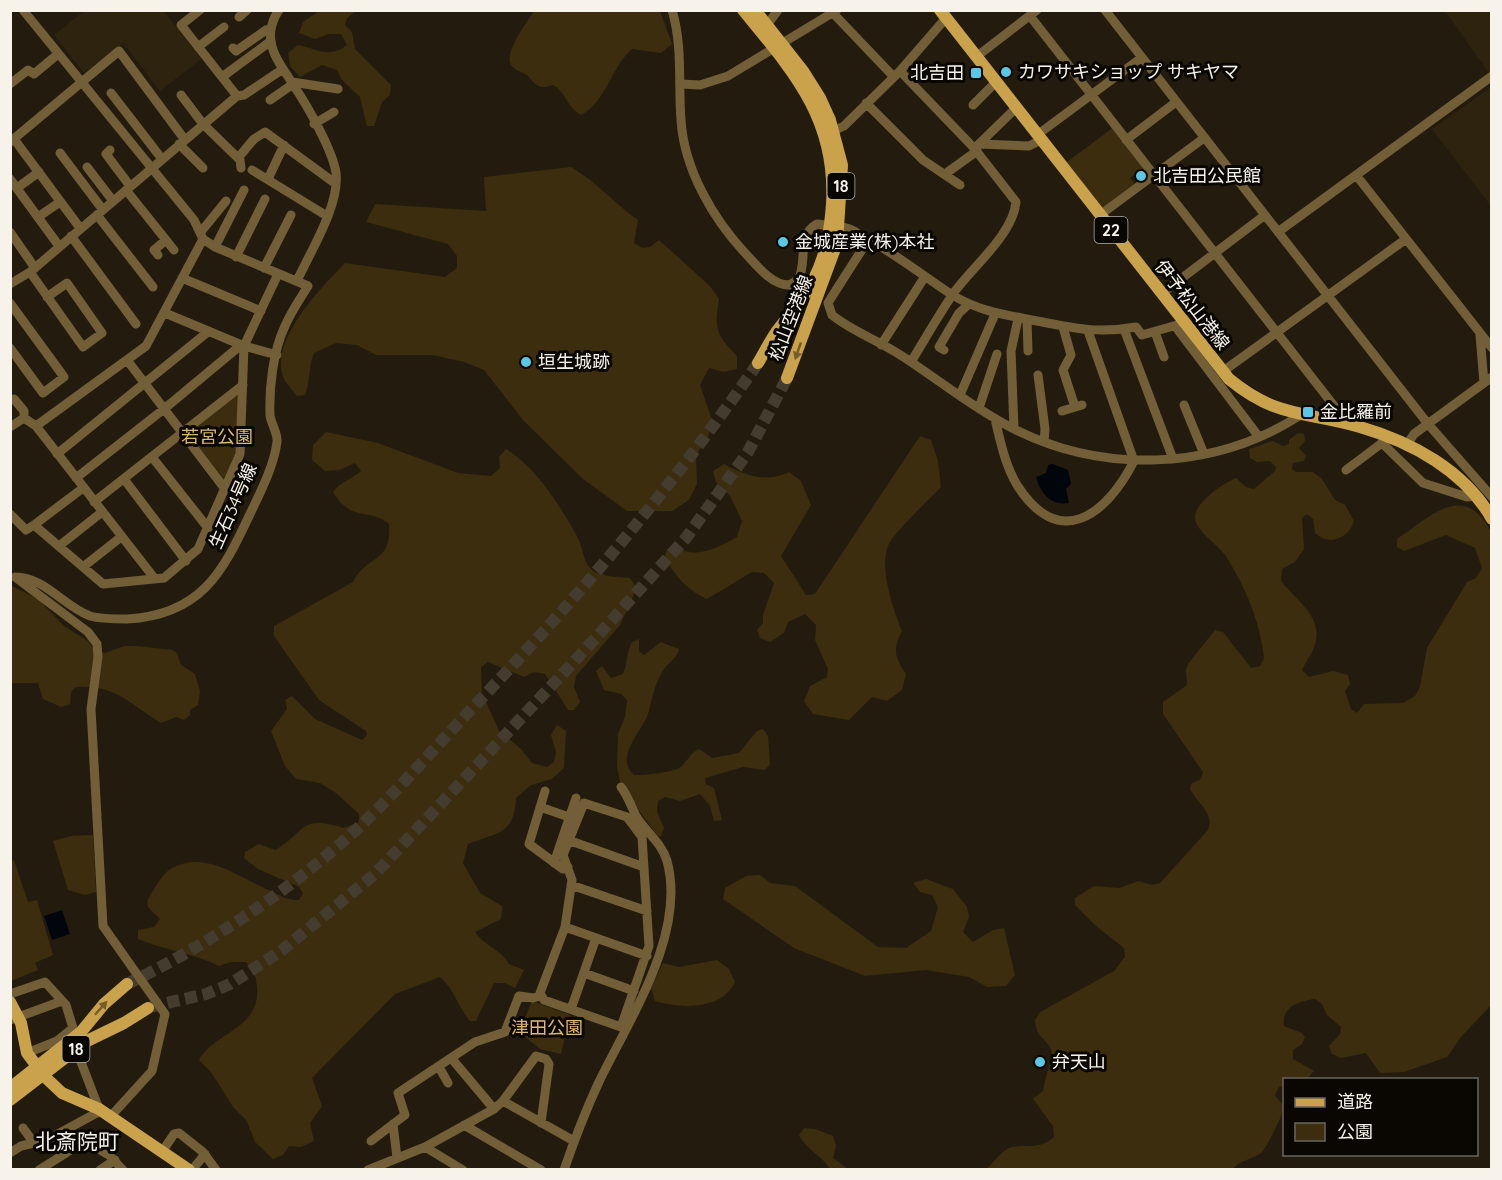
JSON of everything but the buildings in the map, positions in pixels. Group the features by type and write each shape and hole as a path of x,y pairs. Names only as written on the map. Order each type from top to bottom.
{"main road":[{"name":"松山空港線","path":"743,10 811,82 833,132 842,165 827,275 809,313 799,349 787,378"},
{"name":"松山空港線","path":"755,10 767,25 806,90 823,129 832,169 835,227 814,279 799,305 776,333 758,363"},
{"name":"伊予松山港線","path":"944,13 1161,294 1179,324 1224,380 1261,402 1299,416 1359,427 1383,439 1406,446 1453,472 1477,496 1491,519"},
{"name":"18","path":"10,1100 81,1032 104,1004 127,984"},
{"path":"10,1002 27,1053 40,1071 62,1093 104,1112 185,1168"},
{"name":"18","path":"10,1088 87,1041 148,1008"}],"street":[{"path":"23,10 194,220 201,236 214,247 297,281 327,216 336,184 331,155 293,83 283,69 271,41 272,29 279,10"},
{"path":"200,10 181,25 237,96"},
{"path":"239,17 247,10"},
{"path":"672,10 679,38 684,138 701,187 721,225 754,264 776,282 784,285 794,283 800,276 808,230 817,224 855,231 862,239 863,248 831,298 829,309 837,319 911,362 995,419 1044,442 1098,457 1134,461 1173,459 1204,454 1259,437 1299,416"},
{"path":"767,25 778,10"},
{"path":"1105,10 1428,424 1491,497"},
{"path":"681,84 700,85 722,79 833,11 977,148 1014,197 1015,208 995,243 952,295 911,362"},
{"path":"833,132 844,126 896,73 944,13"},
{"path":"976,57 1033,13 1091,95 1338,411"},
{"path":"198,46 224,27"},
{"path":"233,48 236,51 266,30 272,29"},
{"path":"222,77 271,41"},
{"path":"80,228 13,140 119,51 182,142 203,168"},
{"path":"10,84 28,70 34,74 58,54"},
{"path":"977,148 1029,146 1091,95 1142,58"},
{"path":"10,284 32,270 237,96 244,95 283,69"},
{"path":"1278,231 1491,76"},
{"path":"973,105 996,82"},
{"path":"270,100 293,83 338,89"},
{"path":"111,93 162,159"},
{"path":"181,95 203,124 239,163 262,132 269,133 336,184"},
{"path":"1126,140 1176,102"},
{"path":"866,103 923,160 960,185"},
{"path":"945,174 977,148 1016,108"},
{"path":"314,124 334,112"},
{"path":"1100,215 1204,138"},
{"path":"268,179 284,145"},
{"path":"110,150 106,154 174,250"},
{"path":"60,153 153,288"},
{"path":"87,167 113,201"},
{"path":"252,170 327,216"},
{"path":"17,188 39,172"},
{"path":"1356,175 1491,348"},
{"path":"10,180 59,246"},
{"path":"214,247 244,190"},
{"path":"236,257 265,199"},
{"path":"36,426 151,340 201,236 226,201"},
{"path":"38,217 60,202"},
{"path":"264,268 291,215"},
{"path":"1161,294 1265,215"},
{"path":"10,232 47,297 83,347 102,333 67,283 47,297"},
{"path":"71,236 136,324"},
{"path":"1259,437 1224,380 1277,332 1406,238"},
{"path":"862,239 869,239 884,248 924,278 952,295 995,314 1088,331 1136,327 1142,335 1179,324"},
{"path":"158,255 154,250 166,240"},
{"path":"75,478 243,346 278,274"},
{"path":"182,278 261,311"},
{"path":"881,345 924,278"},
{"name":"生石34号線","path":"13,576 27,577 86,614 103,618 140,618 169,611 205,590 221,572 259,495 277,441 270,417 273,370 284,327 308,286 297,281"},
{"path":"10,303 64,377 43,393 10,348"},
{"path":"944,350 939,347 959,313 969,304"},
{"path":"165,313 243,346 277,355"},
{"path":"960,395 995,314"},
{"path":"1022,319 1028,351"},
{"path":"1014,429 1011,351 1022,319"},
{"path":"1062,411 1079,406 1063,370 1071,355 1063,327"},
{"path":"1124,329 1173,459"},
{"path":"57,454 146,385 209,331"},
{"path":"1088,331 1134,461"},
{"path":"1155,332 1164,357"},
{"path":"1406,446 1410,438 1488,380 1480,333"},
{"path":"34,525 103,584 164,578 186,561 198,549 240,454 243,346"},
{"path":"979,408 997,354"},
{"path":"127,360 225,489"},
{"path":"1037,375 1045,429 1044,442"},
{"path":"94,502 243,385"},
{"path":"14,399 24,411 24,418"},
{"path":"1184,405 1204,454"},
{"path":"24,418 36,426 155,579"},
{"path":"10,427 24,418"},
{"path":"995,419 1016,482 1038,509 1065,522 1088,518 1110,496 1134,461"},
{"path":"1346,470 1383,439 1423,483 1467,497 1477,496"},
{"path":"152,457 208,528"},
{"path":"124,479 186,561"},
{"path":"12,519 26,530 83,488"},
{"path":"59,546 102,512"},
{"path":"83,567 121,537"},
{"path":"11,1152 46,1140 104,1112 152,1071 165,1014 103,926 91,709 98,657 97,644 88,632 13,576"},
{"path":"564,1170 598,1084 662,948 670,889 668,862 663,851 636,816 621,787"},
{"path":"545,791 529,844 563,869 568,867"},
{"path":"554,863 576,798"},
{"path":"540,996 566,927 571,885 568,867 563,859 568,840 584,803 627,817 642,837 647,911 647,956 623,1030"},
{"path":"540,807 569,817"},
{"path":"568,840 644,867"},
{"path":"571,885 647,911"},
{"path":"566,927 647,956"},
{"path":"571,1010 596,938"},
{"path":"584,973 634,991"},
{"path":"10,994 45,982 62,1001 73,1028 57,1041 27,1053"},
{"path":"371,1141 405,1115 398,1093 475,1042 505,1032 519,996 533,998 540,996 623,1030"},
{"path":"14,1018 62,1001"},
{"path":"78,1054 104,1112"},
{"path":"375,1168 425,1147 494,1109 503,1101 536,1056 546,1059 549,1064 541,1123"},
{"path":"452,1059 494,1109"},
{"path":"438,1067 448,1083"},
{"path":"503,1101 574,1141"},
{"path":"393,1124 397,1158"},
{"path":"464,1125 541,1170"},
{"path":"23,1128 34,1143"},
{"path":"162,1152 176,1132 205,1154 216,1170"},
{"path":"39,1170 82,1142 115,1160 123,1170"},
{"path":"425,1147 463,1170"},
{"path":"185,1168 205,1154"},
{"path":"100,1170 115,1160"}],"shaded area":[{"path":"84,11 164,11 201,59 160,91 123,43 84,73 54,35"},
{"path":"1445,11 1491,11 1491,71 1489,73"},
{"path":"1491,87 1491,206 1432,129"},
{"path":"1053,464 1068,470 1071,484 1066,489 1069,503 1051,500 1043,493 1038,483 1036,477 1046,473 1048,465"},
{"path":"62,910 70,934 52,940 44,916"}],"green space":[{"path":"319,11 356,11 347,18 345,25 352,32 355,49 391,85 390,95 382,102 374,126 367,126 360,97 342,80 337,70 322,65 300,77 290,66 288,53 298,45 329,52 347,45 341,34 329,34 315,39 299,33 303,22"},
{"path":"534,11 660,11 672,44 661,53 632,49 625,56 597,101 581,115 553,85 542,87 537,85 510,63 514,44"},
{"path":"1114,127 1145,167 1130,178 1135,184 1102,209 1067,162"},
{"path":"571,167 638,220 634,243 642,248 650,247 659,240 710,286 719,299 718,330 737,356 737,369 724,372 709,368 700,385 711,417 709,435 696,455 697,484 689,500 672,511 627,511 583,479 523,420 484,370 464,362 432,355 376,355 357,345 336,343 314,353 305,395 297,396 283,377 281,362 291,331 311,300 345,263 445,277 457,268 457,256 448,244 366,222 375,204 486,211 484,177"},
{"name":"若宮公園","path":"241,388 239,444 225,481 220,481 185,433"},
{"path":"326,432 378,443 458,473 491,476 500,468 499,457 506,449 538,477 556,501 578,538 590,568 603,575 630,578 637,588 620,625 576,676 574,687 580,702 574,710 568,710 545,674 534,672 524,677 488,662 481,667 482,693 499,731 521,749 532,763 547,767 554,762 556,752 551,735 557,725 566,731 564,768 552,779 531,785 516,798 515,810 508,826 496,834 468,844 463,863 480,893 502,906 501,919 475,932 509,964 524,970 515,988 505,983 494,983 476,1021 470,1021 449,987 440,977 395,994 312,1078 322,1106 310,1123 314,1141 301,1147 289,1146 283,1155 273,1159 255,1142 247,1121 233,1107 211,1072 199,1060 206,1051 235,1029 252,1012 257,987 253,971 246,962 231,962 219,966 148,943 138,939 138,930 154,927 160,919 148,907 147,901 164,874 185,863 198,862 224,868 285,898 299,900 303,893 299,887 258,869 244,858 245,852 259,844 275,850 310,824 329,824 344,828 359,822 359,814 336,793 320,783 296,779 285,766 271,731 287,709 285,700 292,696 315,719 362,740 367,735 366,731 319,700 274,636 274,626 353,582 365,567 383,553 387,546 389,524 374,516 347,508 333,492 339,485 361,471 355,463 339,470 325,471 312,460 313,445"},
{"path":"1298,433 1304,434 1305,441 1299,448 1306,456 1304,461 1293,463 1292,469 1296,472 1313,472 1322,479 1335,500 1345,505 1354,521 1348,532 1332,540 1315,533 1313,519 1307,514 1302,518 1304,549 1295,562 1282,569 1281,581 1311,615 1316,631 1314,648 1302,670 1309,677 1333,671 1348,675 1350,684 1345,691 1351,709 1357,713 1364,704 1403,703 1415,696 1420,687 1427,648 1467,582 1476,578 1482,568 1475,548 1446,535 1404,551 1397,547 1397,539 1434,513 1458,506 1470,508 1481,516 1491,532 1491,1005 1461,1037 1447,1057 1404,1072 1380,1073 1366,1053 1341,1058 1332,1054 1329,1046 1340,1034 1341,1027 1327,1015 1322,1004 1315,999 1292,1006 1285,1014 1284,1026 1302,1033 1305,1037 1302,1044 1293,1050 1293,1059 1314,1071 1308,1078 1283,1078 1283,1086 1279,1087 1275,1095 1283,1106 1283,1111 1267,1144 1261,1153 1239,1163 1233,1169 986,1169 1008,1148 1044,1144 1054,1137 1053,1126 1033,1099 1043,1091 1052,1052 1036,1026 1035,1020 1040,1012 1114,971 1125,957 1124,948 1096,926 1075,905 1075,898 1094,886 1119,888 1139,881 1152,885 1160,883 1208,830 1210,824 1207,813 1190,789 1191,784 1201,779 1203,772 1163,714 1163,702 1187,685 1188,664 1215,630 1223,632 1251,668 1260,666 1264,658 1259,631 1245,591 1225,555 1199,529 1195,519 1196,513 1210,494 1236,478 1246,487 1254,489 1275,471 1276,467 1270,461 1257,462 1250,458 1249,449 1273,441 1283,446 1289,444 1289,440"},
{"path":"920,436 931,440 938,461 941,487 897,533 888,546 885,565 888,588 902,631 896,653 906,674 902,690 887,701 872,697 849,720 813,714 804,701 810,686 827,677 828,669 815,640 816,625 805,614 788,622 784,633 770,642 760,638 757,630 763,623 763,615 774,583 764,573 752,572 707,599 687,587 677,576 665,556 667,549 678,548 700,552 715,548 737,537 742,521 730,496 716,482 713,471 724,464 756,477 772,477 789,472 801,481 811,505 781,556 806,595 815,594"},
{"path":"10,585 38,599 64,626 88,641 94,650 105,653 124,646 137,646 172,650 177,653 181,665 195,674 200,691 198,705 190,710 190,715 184,720 176,717 161,723 122,697 102,689 76,687 71,692 70,704 61,707 43,699 38,683 11,683"},
{"path":"639,639 639,651 644,655 661,642 679,649 660,676 649,711 628,752 628,768 634,775 660,773 678,768 699,749 712,758 739,753 757,731 763,729 768,736 770,765 764,770 743,767 705,778 706,784 714,788 722,820 714,821 710,806 700,794 680,801 665,797 658,801 657,812 664,828 661,836 658,836 621,787 617,767 618,734 625,717 627,700 621,694 604,690 596,671 602,666 611,678 623,674 630,646 632,642"},
{"path":"93,835 96,892 85,895 68,890 53,841 71,836"},
{"path":"14,860 28,902 37,900 53,955 35,963 38,970 11,981 10,862"},
{"path":"760,875 770,883 795,886 878,947 906,948 931,931 938,907 932,895 920,892 913,883 926,879 953,889 967,907 969,917 963,932 973,942 993,930 1004,928 1015,975 1006,986 987,987 969,977 926,970 865,976 794,948 723,899 725,888 746,876"},
{"path":"717,960 729,969 735,982 721,998 689,1006 655,1001 651,988 663,963 679,967"},
{"name":"津田公園","path":"532,1001 570,1015 561,1054 540,1049 519,1032"},
{"path":"804,1128 815,1129 833,1136 836,1146 833,1158 848,1169 830,1169 802,1140 799,1135"}],"tunnel":[{"path":"127,984 183,955 263,904 314,866 375,811 553,621 625,538 693,453 758,363"},
{"path":"150,1007 206,994 230,984 281,951 375,874 583,652 686,538 748,452 787,378"}],"place":[{"name":"カワサキショップ サキヤマ","path":"1006,72"},
{"name":"北吉田","path":"976,73"},
{"name":"北吉田公民館","path":"1141,176"},
{"name":"金城産業(株)本社","path":"783,242"},
{"name":"垣生城跡","path":"526,362"},
{"name":"金比羅前","path":"1308,412"},
{"name":"弁天山","path":"1040,1062"}],"district":[{"name":"北斎院町","path":"77,1142"}]}
